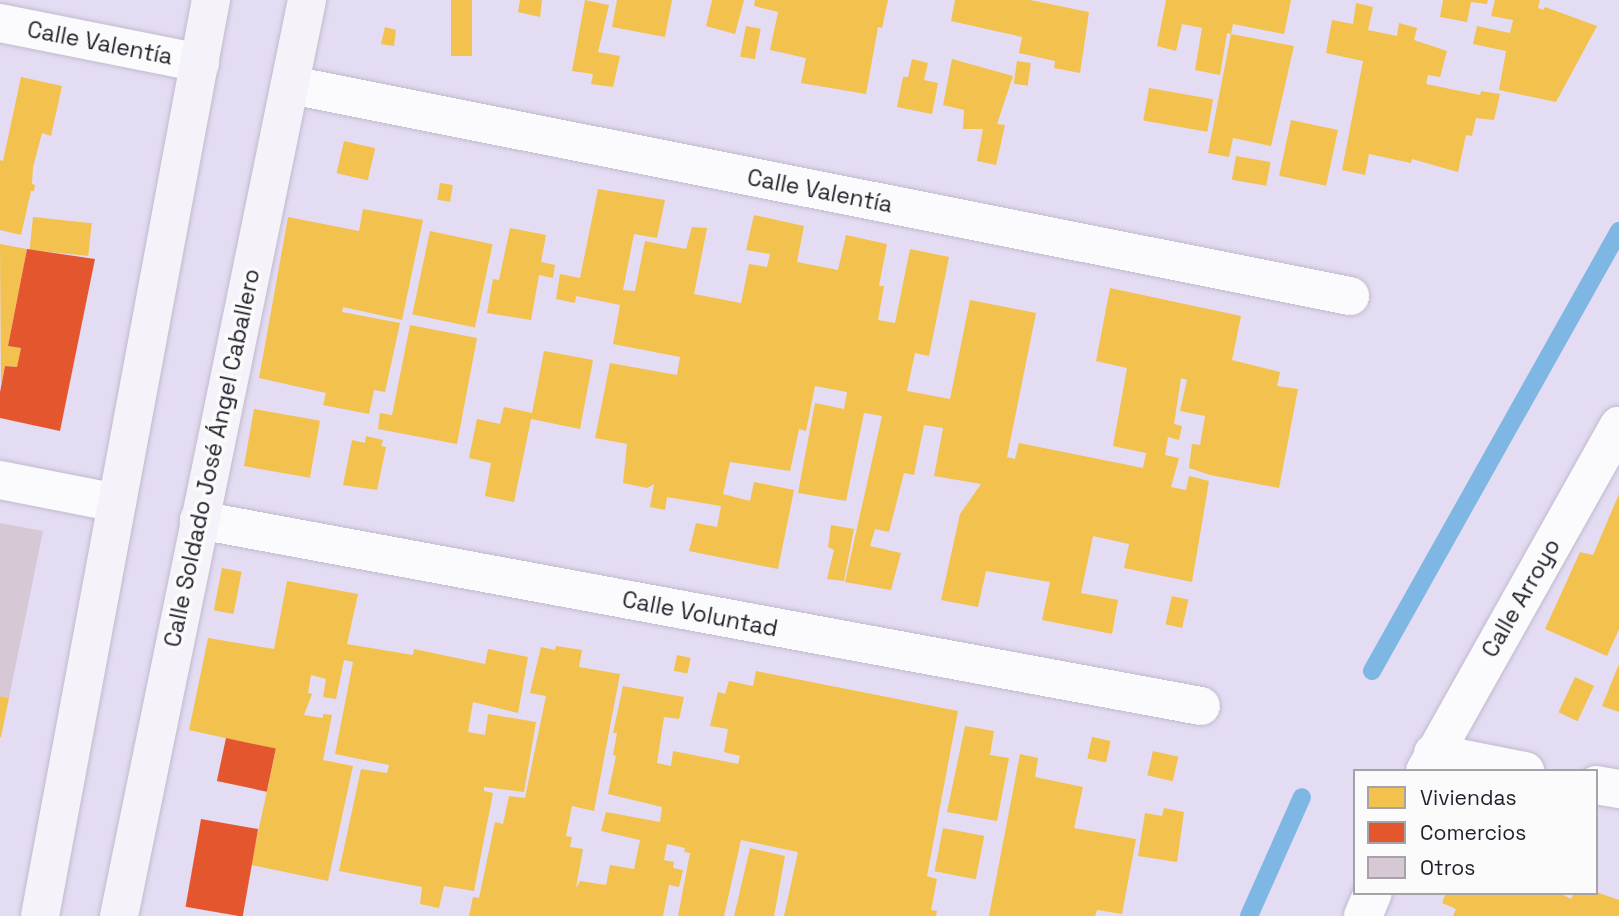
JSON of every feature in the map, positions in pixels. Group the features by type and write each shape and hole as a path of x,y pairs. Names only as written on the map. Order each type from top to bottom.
{"street":[{"path":"40,916 211,0"},
{"name":"Calle Soldado José Ángel Caballero","path":"120,916 307,0"},
{"name":"Calle Valentía","path":"0,23 200,63"},
{"name":"Calle Valentía","path":"291,85 1350,296"},
{"name":"Calle Arroyo","path":"1429,762 1619,426"},
{"path":"0,480 117,503"},
{"name":"Calle Voluntad","path":"199,520 1201,706"},
{"path":"1429,762 1504,769"},
{"path":"1598,785 1619,789"},
{"path":"1363,916 1372,895"}],"building: Viviendas":[{"path":"451,0 472,0 472,56 451,56"},
{"path":"520,0 542,0 540,17 518,12"},
{"path":"585,0 609,5 598,52 620,56 613,87 591,84 593,74 572,71"},
{"path":"617,0 672,0 665,37 612,27"},
{"path":"712,0 744,0 735,34 706,26"},
{"path":"755,0 888,0 882,28 878,27 866,94 801,83 806,58 770,50 778,12 754,6"},
{"path":"955,0 1030,0 1089,12 1080,73 1054,68 1055,61 1019,53 1022,37 951,21"},
{"path":"1166,0 1291,0 1284,34 1233,24 1231,34 1227,33 1220,75 1195,70 1202,28 1182,24 1176,51 1157,46"},
{"path":"1443,0 1488,0 1487,4 1471,2 1467,22 1440,17"},
{"path":"1495,0 1540,0 1538,8 1543,10 1545,7 1597,26 1556,102 1499,90 1506,51 1473,44 1477,26 1510,33 1513,20 1491,16"},
{"path":"1356,3 1373,7 1368,30 1397,36 1399,23 1417,28 1414,40 1447,51 1440,77 1428,75 1426,84 1480,95 1481,91 1500,94 1494,120 1476,118 1472,136 1466,135 1458,172 1412,159 1411,163 1369,154 1365,175 1342,170 1363,61 1326,53 1332,20 1353,24"},
{"path":"746,26 761,29 755,59 740,56"},
{"path":"385,27 396,30 394,46 381,44"},
{"path":"1231,34 1294,46 1271,146 1233,138 1229,157 1208,153"},
{"path":"912,59 928,63 924,80 938,83 932,114 897,107 903,77 908,77"},
{"path":"952,59 1013,76 997,124 1005,125 996,165 977,161 983,129 963,129 964,110 943,105"},
{"path":"1017,61 1031,63 1028,86 1014,84"},
{"path":"21,77 62,86 51,136 42,133 33,167 34,191 31,191 21,235 0,230 0,160 3,161"},
{"path":"1149,88 1213,99 1207,132 1143,120"},
{"path":"1291,120 1338,130 1326,186 1279,176"},
{"path":"344,141 375,148 368,180 337,173"},
{"path":"1236,156 1270,162 1266,186 1232,180"},
{"path":"440,183 453,185 450,202 437,200"},
{"path":"598,189 665,200 657,238 634,234 623,290 635,291 645,241 686,249 692,227 707,228 694,294 741,303 749,264 767,267 770,254 746,250 754,215 804,226 797,262 838,270 846,235 887,244 879,286 884,286 878,320 895,323 910,249 949,257 929,356 915,353 907,391 950,399 970,300 1036,313 1007,457 1015,459 1019,443 1143,468 1146,453 1113,446 1127,368 1096,361 1110,288 1241,316 1232,360 1280,372 1277,386 1298,389 1279,488 1210,475 1189,468 1192,444 1200,445 1205,416 1180,411 1187,380 1181,378 1174,424 1182,426 1179,440 1168,437 1165,455 1179,458 1171,487 1186,490 1189,476 1209,481 1192,582 1124,568 1129,544 1093,536 1081,593 1118,600 1112,634 1042,620 1050,582 986,571 978,607 941,600 960,514 981,484 934,476 943,428 924,425 914,475 904,473 889,532 875,529 870,546 901,553 891,590 845,582 882,416 864,413 846,501 798,493 815,403 844,409 847,392 815,386 806,431 799,429 790,471 730,462 723,494 750,501 754,482 794,490 778,569 689,551 696,523 717,527 721,506 667,497 665,510 650,507 654,484 647,488 623,483 627,444 595,438 610,363 677,375 680,357 613,344 620,305 576,296 575,303 556,299 560,274 580,278"},
{"path":"363,209 423,220 402,320 343,307 342,312 400,323 385,392 374,390 369,414 323,405 326,393 259,378 288,217 359,231"},
{"path":"33,217 92,223 88,256 30,250"},
{"path":"510,228 546,235 541,262 555,265 553,278 539,275 531,320 487,313 493,279 499,280"},
{"path":"430,231 493,244 475,327 412,314"},
{"path":"0,244 27,249 8,346 21,348 17,367 5,366 1,385"},
{"path":"410,325 477,338 457,444 378,429 380,413 392,415"},
{"path":"544,351 593,360 580,429 531,419 514,502 485,496 491,463 469,458 477,419 500,424 504,407 532,413"},
{"path":"254,409 320,421 310,478 244,466"},
{"path":"366,436 383,440 381,446 386,447 377,490 343,485 352,440 365,443"},
{"path":"1619,494 1619,629 1607,656 1545,629 1580,552 1593,555"},
{"path":"831,525 854,529 844,581 827,579 834,550 828,547"},
{"path":"222,568 242,572 233,614 214,610"},
{"path":"287,581 358,594 347,644 413,655 414,649 485,664 488,649 528,657 518,713 473,702 468,732 485,735 488,714 536,722 524,792 484,787 484,791 493,793 474,891 444,886 439,908 420,904 422,887 339,871 361,769 387,773 389,765 335,754 353,662 344,660 336,699 323,697 326,679 311,675 308,693 312,694 304,715 323,718 323,714 332,715 323,760 353,766 328,881 251,865 276,749 189,730 208,638 274,649"},
{"path":"1172,596 1189,600 1182,628 1165,624"},
{"path":"556,646 582,650 579,667 620,674 594,811 572,806 566,836 572,837 570,847 583,849 576,888 580,881 606,885 610,865 634,869 640,840 601,831 606,812 660,822 662,807 608,794 616,756 613,755 617,733 613,733 623,686 684,697 679,719 664,717 657,763 671,766 673,751 738,764 740,756 724,752 728,729 710,726 718,692 725,694 729,681 753,686 756,671 958,711 927,876 937,879 931,910 937,911 936,916 784,916 798,852 741,840 724,916 678,916 690,853 684,852 685,848 667,844 664,860 674,862 673,868 683,870 679,887 669,885 663,916 469,916 473,897 479,898 495,822 503,824 509,796 525,798 546,696 530,693 541,647 555,650"},
{"path":"677,655 691,658 687,674 674,671"},
{"path":"1619,664 1619,712 1602,706"},
{"path":"1575,677 1594,686 1578,721 1559,712"},
{"path":"0,696 9,698 1,737 0,737"},
{"path":"965,726 994,731 990,755 1009,758 997,821 947,812"},
{"path":"1092,737 1111,741 1106,762 1087,759"},
{"path":"1153,751 1178,757 1173,781 1147,775"},
{"path":"1020,754 1038,758 1035,777 1083,787 1074,828 1136,839 1122,914 1097,910 1095,916 989,916"},
{"path":"1164,808 1184,812 1177,862 1138,856 1145,813 1162,816"},
{"path":"943,828 984,836 976,879 935,871"},
{"path":"750,848 785,856 774,916 734,916"},
{"path":"1598,893 1619,900 1619,916 1453,916 1456,909 1442,903 1445,895 1564,895 1571,899 1573,895 1598,895"}],"building: Comercios":[{"path":"27,249 95,259 60,431 0,418 0,392 5,366 17,367 21,348 8,346"},
{"path":"226,738 276,749 267,792 217,781"},
{"path":"201,819 258,829 243,916 186,907"}],"building: Otros":[{"path":"0,523 43,531 9,698 0,696"}],"waterway":[{"path":"1372,671 1619,231"},
{"path":"1249,916 1302,797"}]}
